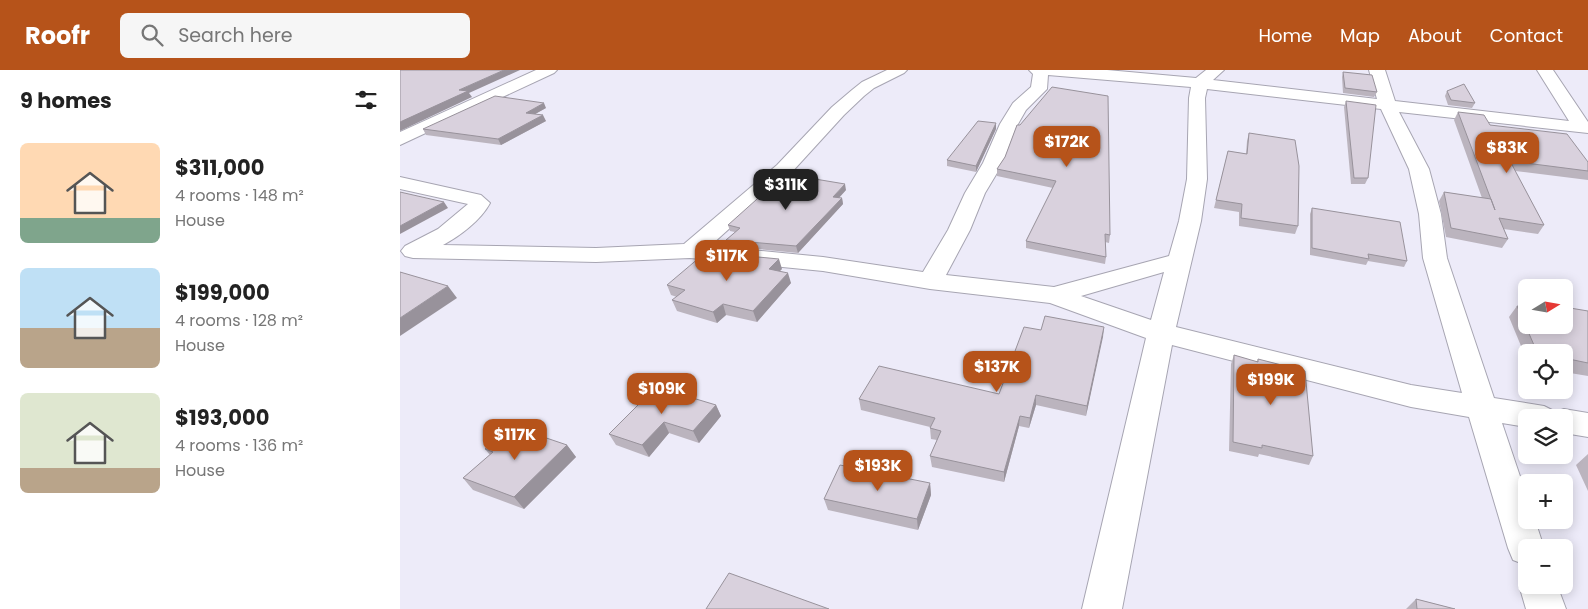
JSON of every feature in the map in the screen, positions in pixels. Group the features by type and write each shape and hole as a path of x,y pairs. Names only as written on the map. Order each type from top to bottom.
{"street":[{"path":"400,139 549,70"},
{"path":"690,251 784,169 858,93 868,85 899,70"},
{"path":"930,281 959,230 975,193 993,163 1009,124 1019,107 1039,89 1040,70 1208,76 1228,85 1388,106 1585,128"},
{"path":"1377,70 1388,106 1419,169 1430,214 1435,258 1523,539"},
{"path":"1544,70 1585,128"},
{"path":"1102,609 1160,333 1190,221 1197,179 1197,98 1208,76"},
{"path":"400,183 474,199 479,204 476,209 446,234 407,255"},
{"path":"407,255 596,256 690,251 824,264 930,281 1054,295 1160,333 1411,396 1518,413"},
{"path":"1054,295 1178,261"},
{"path":"1573,422 1588,424"},
{"path":"1541,594 1546,609"}],"building":[{"path":"400,70 504,70 459,90 468,91 400,122"},
{"path":"1343,72 1372,75 1377,92 1345,88"},
{"path":"1464,84 1475,103 1451,100 1447,91"},
{"path":"1052,87 1108,96 1110,235 1105,234 1106,257 1026,241 1056,181 997,169 1005,157 1017,125 1020,125"},
{"path":"495,96 544,103 526,113 543,115 498,139 423,129"},
{"path":"1346,101 1376,105 1368,178 1354,178"},
{"path":"1458,112 1484,115 1490,125 1567,134 1588,162 1588,171 1510,161 1544,225 1499,218 1508,239 1451,228 1444,192 1491,199"},
{"path":"978,121 996,123 976,166 947,160"},
{"path":"1249,133 1295,140 1299,166 1298,226 1241,218 1242,204 1216,200 1228,151 1247,154"},
{"path":"785,174 845,184 833,197 842,198 796,246 726,240 740,228 728,225"},
{"path":"400,192 444,202 400,226"},
{"path":"1312,208 1400,222 1407,261 1368,254 1369,259 1312,248"},
{"path":"706,252 779,259 769,269 788,273 753,311 723,304 713,312 672,300 685,290 667,285"},
{"path":"400,272 448,286 400,318"},
{"path":"1573,308 1588,311 1588,363 1573,360 1573,344 1534,344 1529,334 1573,334"},
{"path":"1045,316 1104,327 1087,406 1036,395 1030,418 1020,416 1004,472 930,456 941,431 930,428 935,418 859,399 879,366 999,394 1024,327 1041,330"},
{"path":"1234,355 1258,362 1258,359 1305,371 1313,456 1262,445 1262,448 1233,442"},
{"path":"656,387 716,405 693,431 664,422 642,445 609,434"},
{"path":"511,426 567,445 514,497 463,478 493,452 485,449"},
{"path":"840,465 930,483 917,519 824,499"},
{"path":"729,573 829,609 706,609"},
{"path":"1416,599 1455,609 1417,609"}]}
